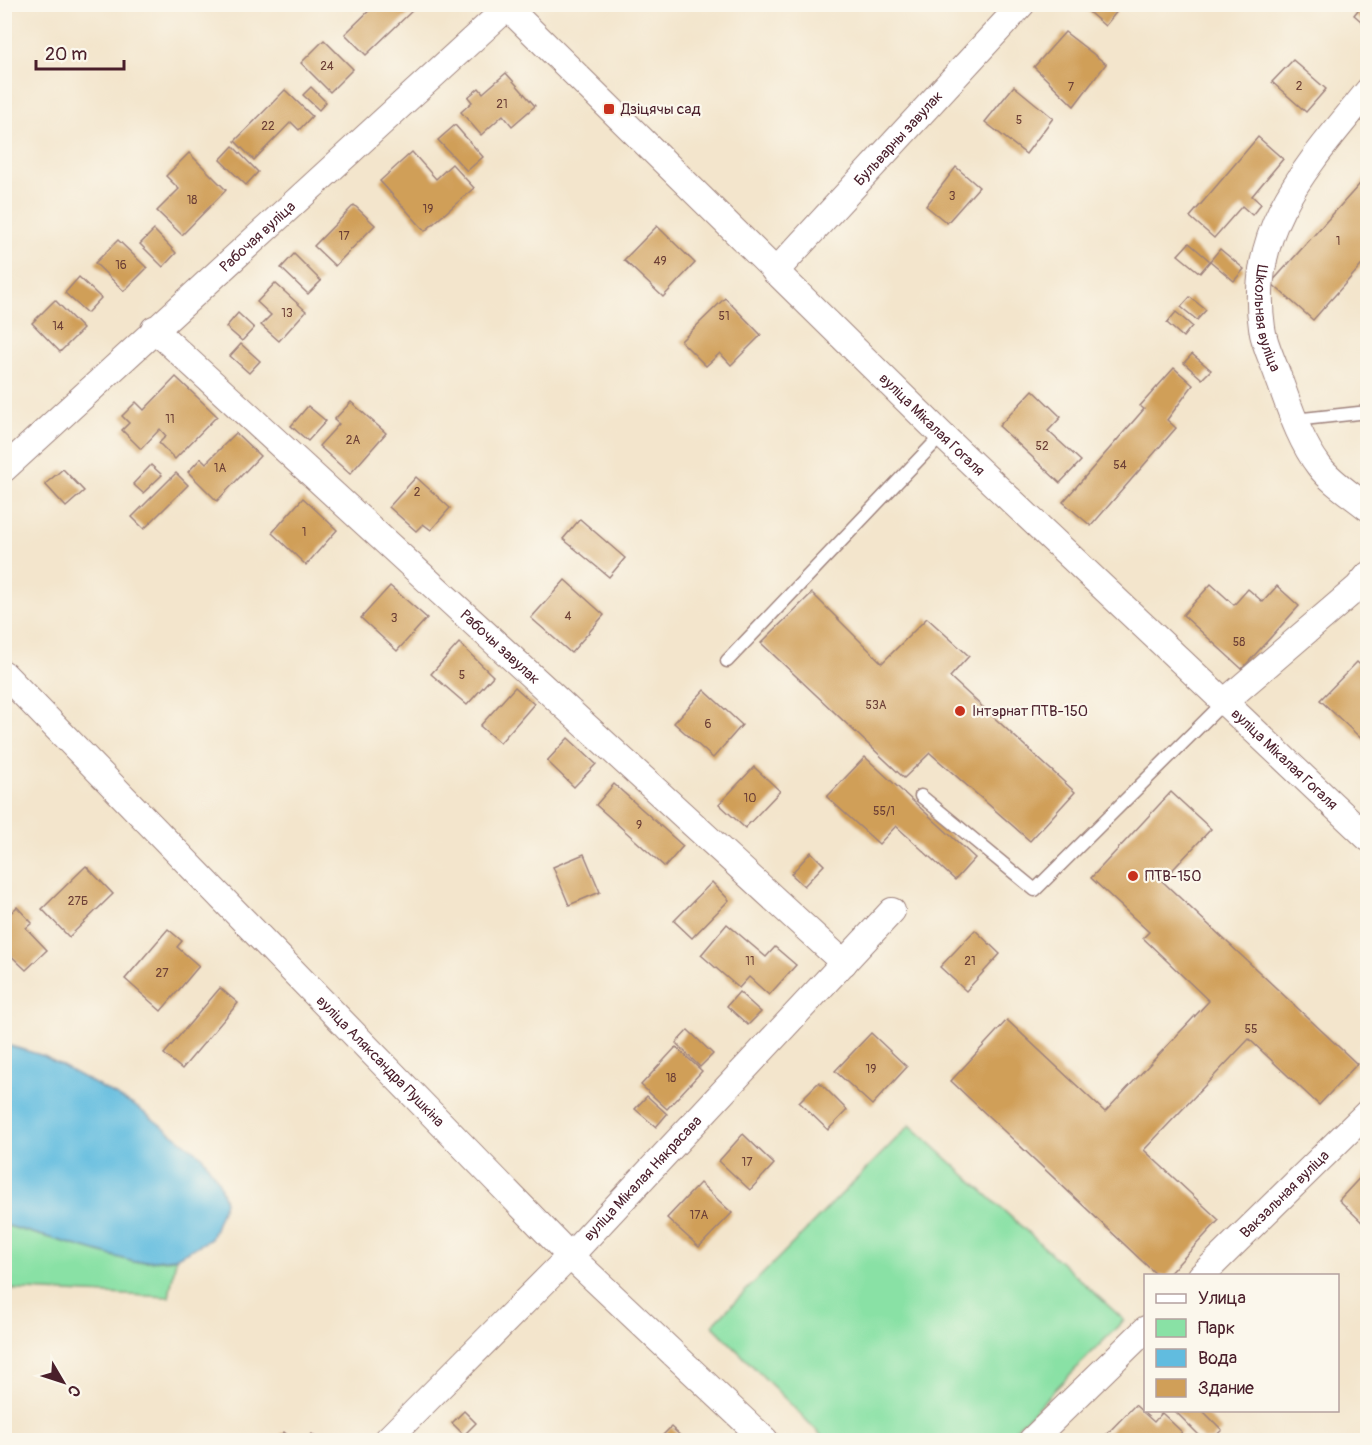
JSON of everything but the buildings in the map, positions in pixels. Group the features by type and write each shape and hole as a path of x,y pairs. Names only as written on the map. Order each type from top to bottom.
{"street":[{"name":"Бульварны завулак","path":"775,272 1022,4"},
{"name":"вуліца Мікалая Гогаля","path":"507,6 942,435 1368,838"},
{"name":"Рабочая вуліца","path":"4,469 507,6"},
{"name":"Школьная вуліца","path":"1368,92 1294,184 1270,232 1262,263 1259,290 1262,330 1294,420 1320,467 1368,508"},
{"name":"Рабочы завулак","path":"154,329 844,963"},
{"path":"1223,703 1364,586"},
{"name":"вуліца Аляксандра Пушкіна","path":"4,674 570,1256 765,1440"},
{"name":"вуліца Мікалая Някрасава","path":"387,1440 570,1256 892,912"},
{"name":"Вакзальная вуліца","path":"1202,1274 1368,1113"},
{"path":"1032,1440 1144,1331"}],"lane":[{"path":"1294,420 1368,411"},
{"path":"727,661 942,435"},
{"path":"921,796 1035,890 1223,703"}],"green space":[{"path":"910,1125 1124,1320 1005,1440 826,1440 712,1325"},
{"path":"4,1225 134,1262 176,1259 169,1297 5,1289"}],"water":[{"path":"4,1044 44,1056 135,1106 202,1156 219,1182 225,1202 211,1239 175,1258 134,1262 5,1225"}],"place":[{"name":"Дзіцячы сад","path":"609,109"},
{"name":"Інтэрнат ПТВ-150","path":"960,711"},
{"name":"ПТВ-150","path":"1133,876"}]}
